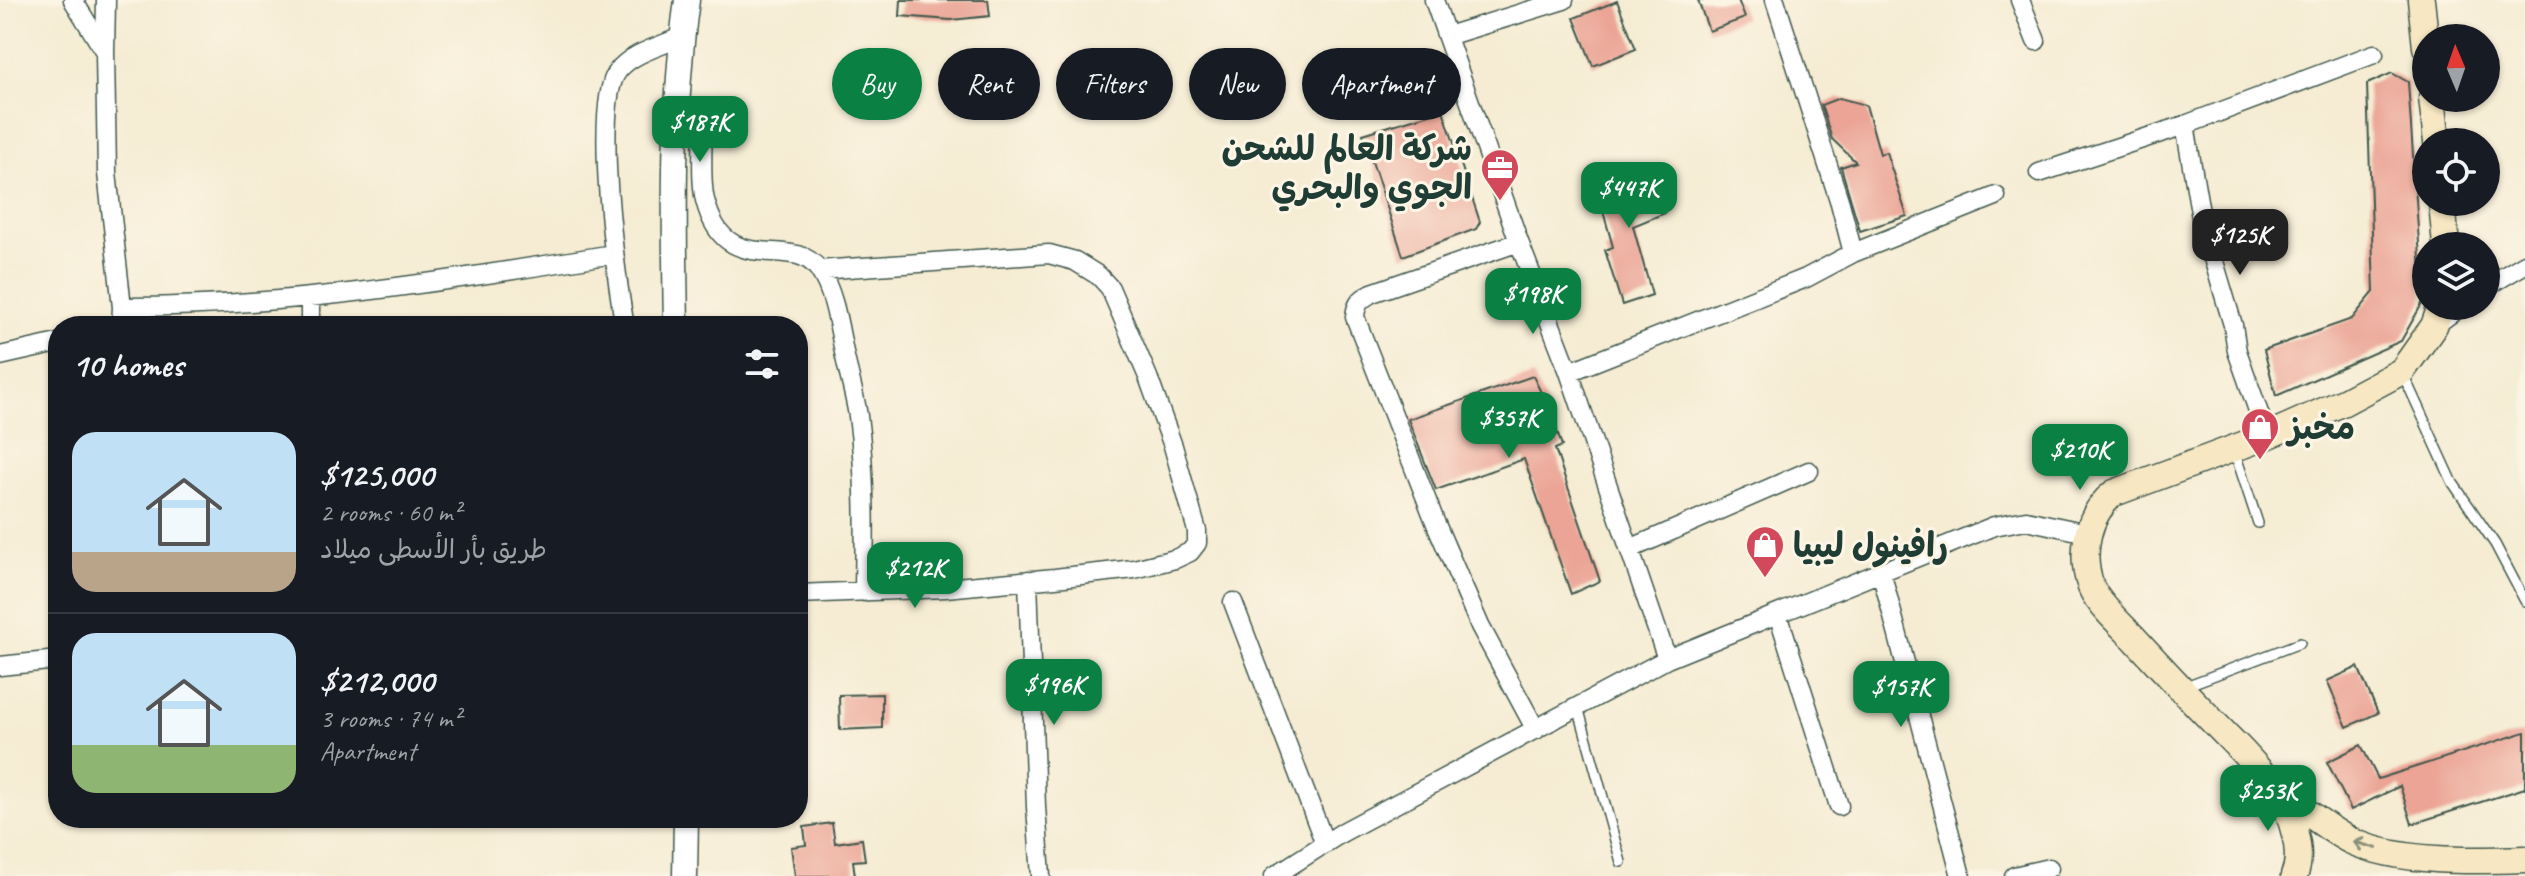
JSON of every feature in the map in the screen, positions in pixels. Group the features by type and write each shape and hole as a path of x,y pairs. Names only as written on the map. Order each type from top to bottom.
{"main road":[{"path":"2421,0 2424,24"},
{"path":"2435,320 2421,346 2402,371 2344,402 2267,436 2114,493 2104,500 2094,515 2087,533 2087,562 2092,587 2113,615 2283,794 2351,840 2383,850 2447,860 2525,859"},
{"path":"2283,794 2298,845 2299,858 2294,876"}],"street":[{"path":"73,0 105,52"},
{"path":"106,0 107,173 120,316"},
{"path":"676,316 676,152 681,37 687,0"},
{"path":"1434,0 1519,242 1569,372 1667,659"},
{"path":"1447,36 1564,0"},
{"path":"1775,0 1853,253"},
{"path":"2020,0 2036,41"},
{"path":"623,316 613,254 608,140 610,85 616,72 632,59 681,37"},
{"path":"2039,173 2185,125 2374,54"},
{"path":"703,121 704,198 711,217 728,241 741,249 801,257 814,263 824,279 839,328 858,416 865,491 864,592"},
{"path":"2185,125 2201,218 2233,325 2237,351 2267,436"},
{"path":"1569,372 1806,278 1853,253 1996,196"},
{"path":"1519,242 1372,293 1356,307 1355,317 1436,524 1480,626 1536,730"},
{"path":"140,316 175,307 310,298 613,254"},
{"path":"808,594 1028,580 1134,569 1175,559 1190,552 1197,543 1194,516 1148,377 1110,288 1099,276 1075,261 1049,254 819,270"},
{"path":"2500,266 2522,265"},
{"path":"2500,278 2522,265"},
{"path":"310,298 310,316"},
{"path":"0,356 48,345"},
{"path":"1630,549 1809,471"},
{"path":"1274,876 1343,832 1667,659 1994,526 2026,520 2087,533"},
{"path":"1881,571 1961,876"},
{"path":"1028,580 1041,876"},
{"path":"1233,602 1325,844"},
{"path":"1778,614 1839,806"},
{"path":"0,666 48,661"},
{"path":"685,876 686,828"},
{"path":"2014,876 2049,868"}],"lane":[{"path":"2402,371 2453,483 2495,544 2525,601"},
{"path":"2233,447 2258,523"},
{"path":"2180,688 2300,643"},
{"path":"1578,707 1621,862"}],"building":[{"path":"901,0 988,0 990,16 951,20 900,16"},
{"path":"1698,0 1738,0 1745,18 1709,31"},
{"path":"1617,1 1636,49 1593,66 1574,18"},
{"path":"2392,73 2408,82 2412,216 2417,216 2418,232 2412,232 2413,320 2401,341 2276,396 2264,350 2352,319 2374,292 2367,84"},
{"path":"1839,98 1866,105 1880,154 1886,152 1907,216 1860,231 1841,167 1856,162 1832,139 1821,105"},
{"path":"1410,120 1446,120 1480,222 1476,229 1403,256 1363,134"},
{"path":"1650,170 1665,213 1633,226 1652,295 1622,305 1605,250 1613,247 1596,186"},
{"path":"1533,376 1562,446 1555,449 1600,581 1571,594 1524,459 1436,490 1408,419"},
{"path":"2358,667 2378,713 2347,727 2327,681"},
{"path":"882,694 882,728 840,730 839,695"},
{"path":"2525,732 2525,788 2412,824 2400,786 2351,810 2327,762 2361,745 2378,779"},
{"path":"832,823 835,843 862,839 865,860 853,861 855,876 795,876 791,847 806,845 804,828"}],"place":[{"name":"شركة العالم للشحن الجوي والبحري","path":"1500,202"},
{"name":"مخبز","path":"2260,461"},
{"name":"رافينول ليبيا","path":"1765,579"}]}
